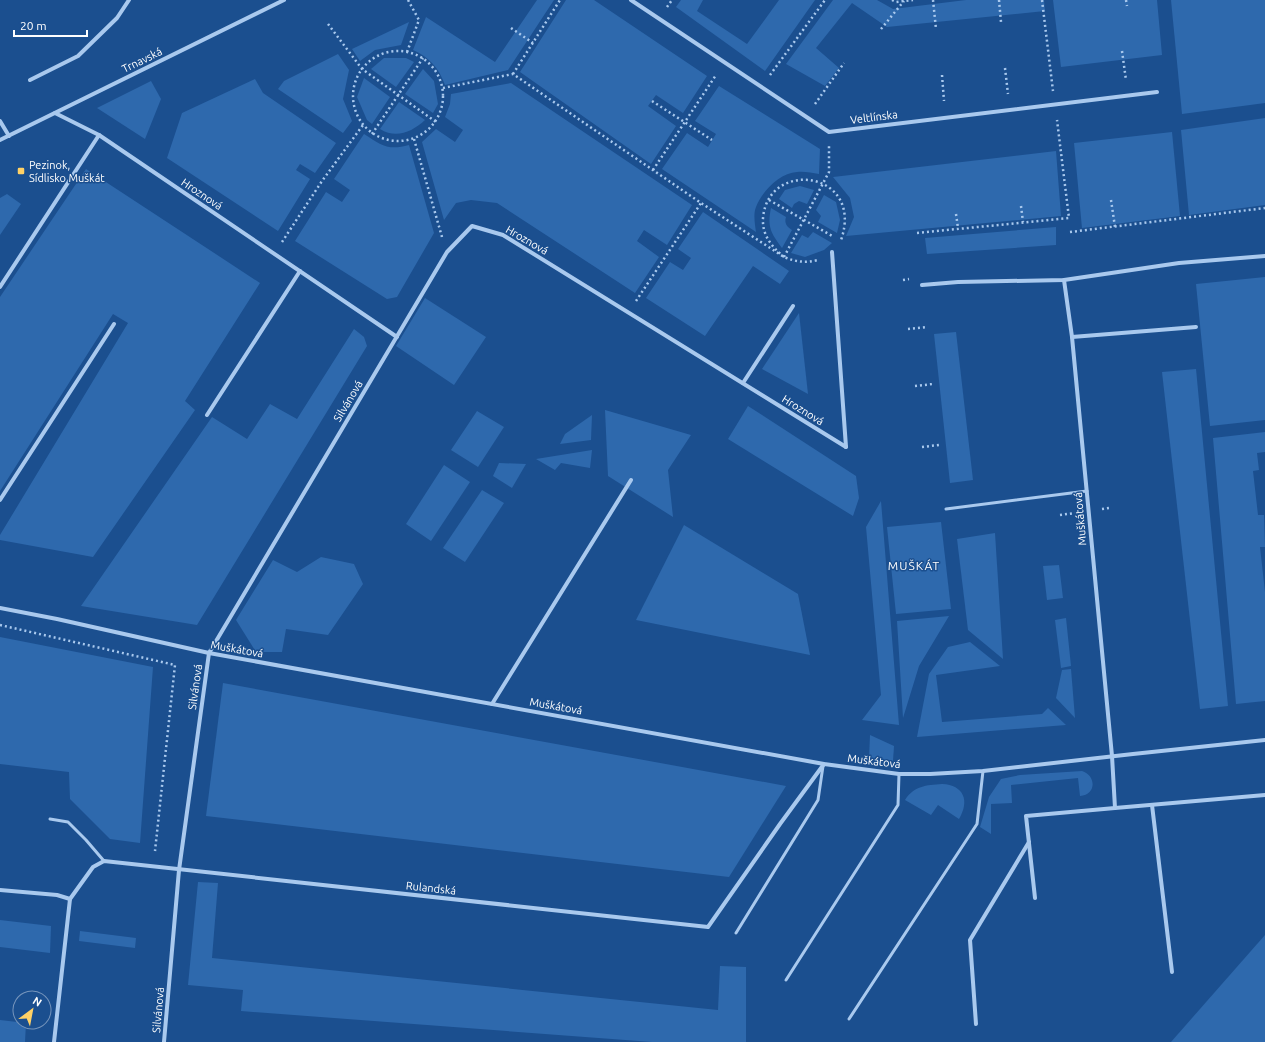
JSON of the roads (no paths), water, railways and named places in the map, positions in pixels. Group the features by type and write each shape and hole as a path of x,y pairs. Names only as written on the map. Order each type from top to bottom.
{"street":[{"path":"30,80 78,56 117,18 129,0"},
{"name":"Trnavská","path":"0,140 284,0"},
{"name":"Veltlínska","path":"631,0 829,132 1157,92"},
{"name":"Hroznová","path":"55,113 98,135 397,337 447,252 472,226 503,235 846,447 832,252"},
{"path":"0,121 9,136"},
{"path":"0,287 98,135"},
{"path":"922,285 958,282 1064,280 1179,264 1265,256"},
{"path":"207,415 300,272"},
{"name":"Muškátová","path":"1064,280 1072,337 1112,756"},
{"path":"743,383 793,306"},
{"path":"0,500 114,324"},
{"path":"1072,337 1196,327"},
{"name":"Silvánová","path":"164,1042 179,870 208,653 397,337"},
{"path":"492,704 631,480"},
{"name":"Muškátová","path":"0,608 57,619 208,653 824,764 899,774 983,771 1265,740"},
{"path":"1112,756 1115,808"},
{"name":"Rulandská","path":"104,861 708,927 824,764"},
{"path":"1035,898 1026,816 1265,795"},
{"path":"1152,805 1172,972"},
{"path":"976,1024 970,940 1029,841"},
{"path":"54,1042 70,899 93,867 104,861"},
{"path":"0,890 57,895 70,899"}],"lane":[{"path":"946,508 1087,491"},
{"path":"736,933 818,800 824,764"},
{"path":"849,1019 977,824 983,771"},
{"path":"786,980 898,805 899,774"},
{"path":"50,819 68,822 104,861"}],"place":[{"name":"Pezinok, Sídlisko Muškát","path":"21,171"}],"district":[{"name":"MUŠKÁT","path":"914,565"}]}
